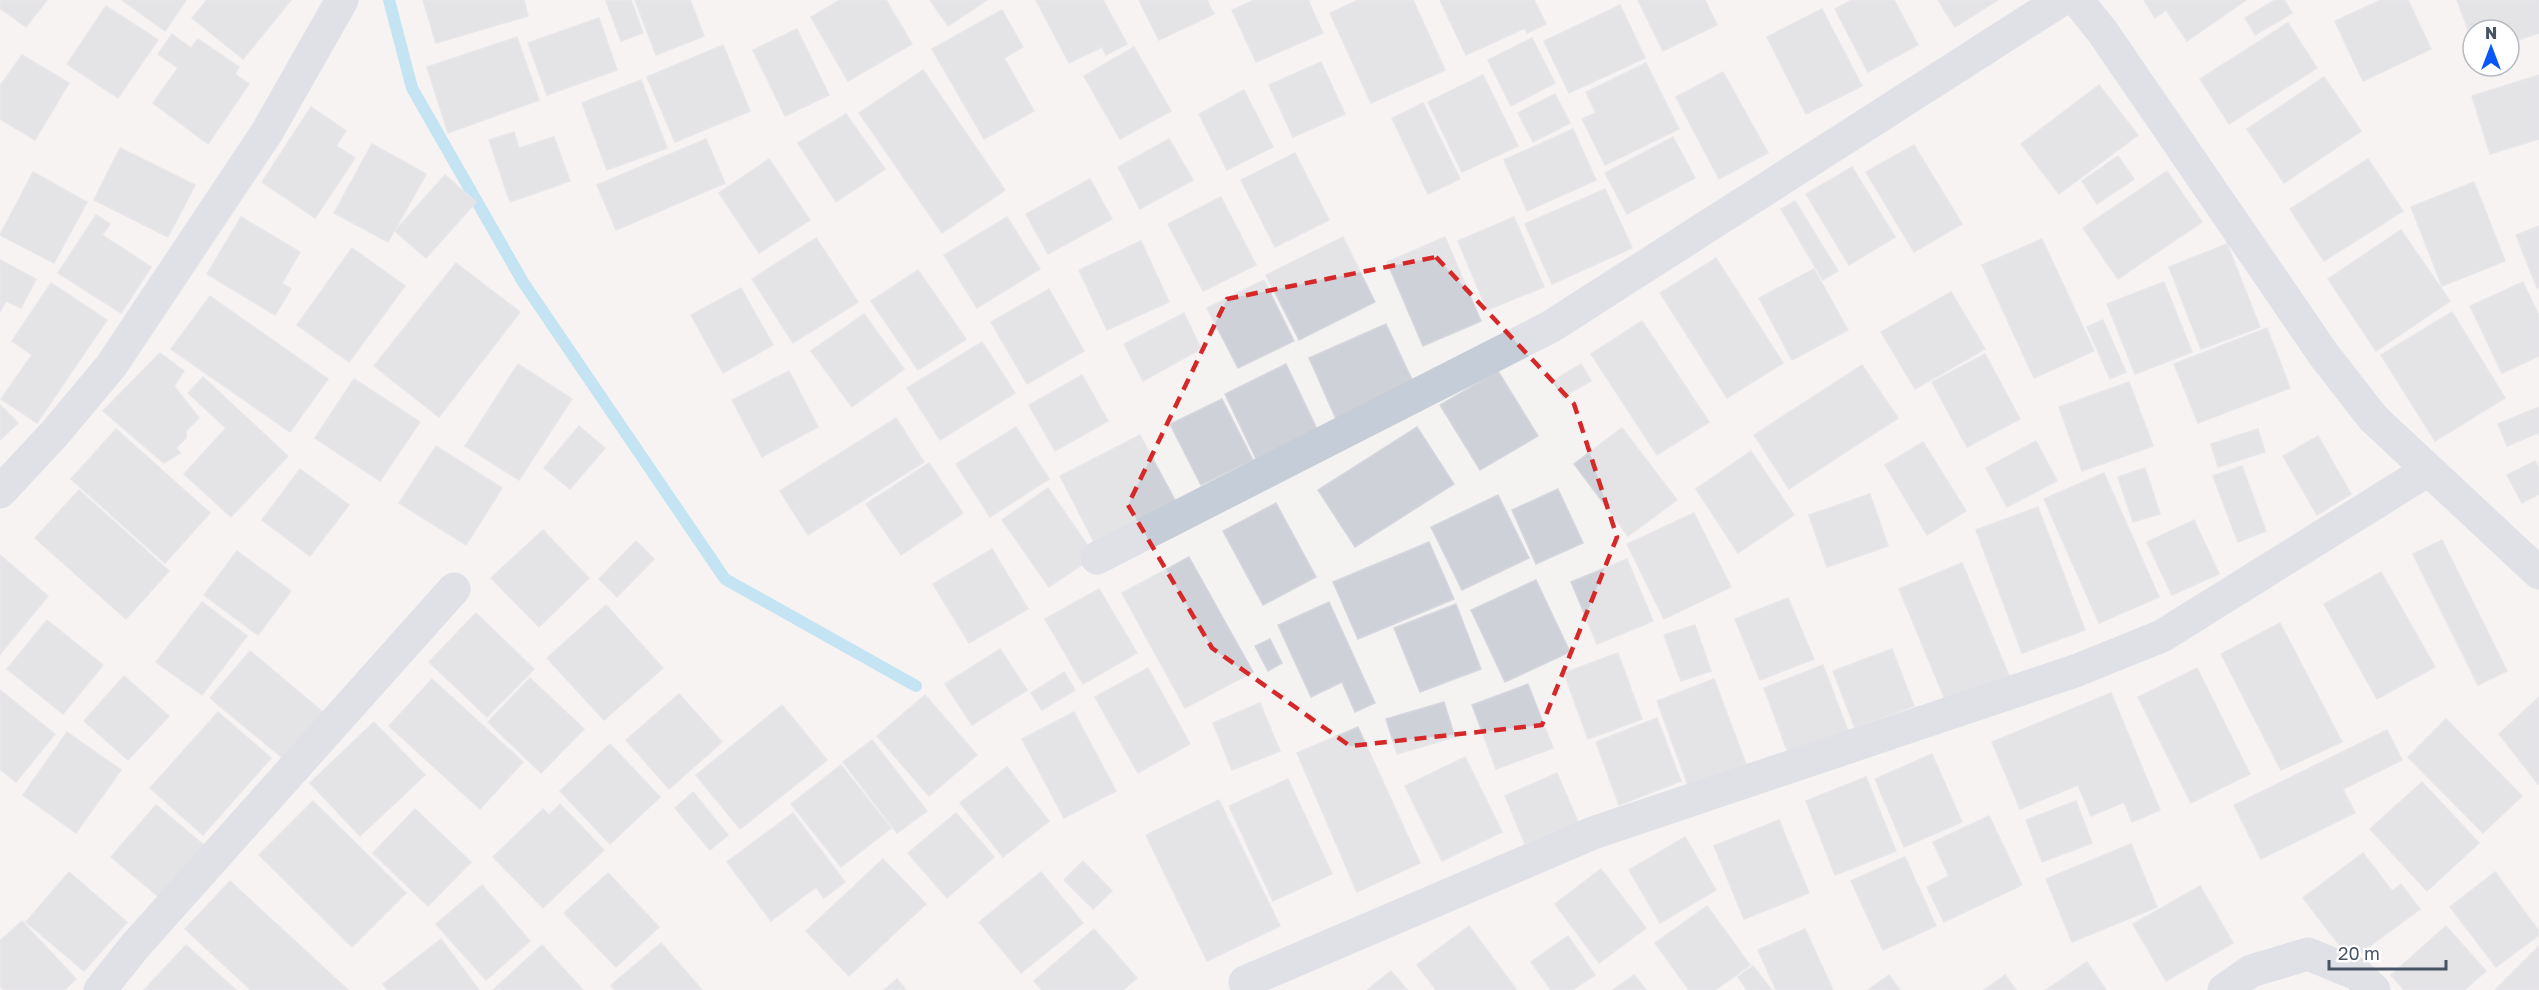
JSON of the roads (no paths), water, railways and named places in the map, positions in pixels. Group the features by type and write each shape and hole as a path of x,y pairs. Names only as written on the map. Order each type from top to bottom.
{"street":[{"path":"0,492 55,433 111,366 267,132 342,0"},
{"path":"1097,558 1550,327 2061,0"},
{"path":"2077,0 2102,31 2324,355 2373,418 2539,573"},
{"path":"1245,982 1593,833 2075,671 2162,636 2428,470"},
{"path":"100,990 135,946 454,589"},
{"path":"2224,990 2252,971 2308,954 2357,974 2374,990"}],"waterway":[{"path":"389,0 412,88 523,282 725,579 916,686"}]}
